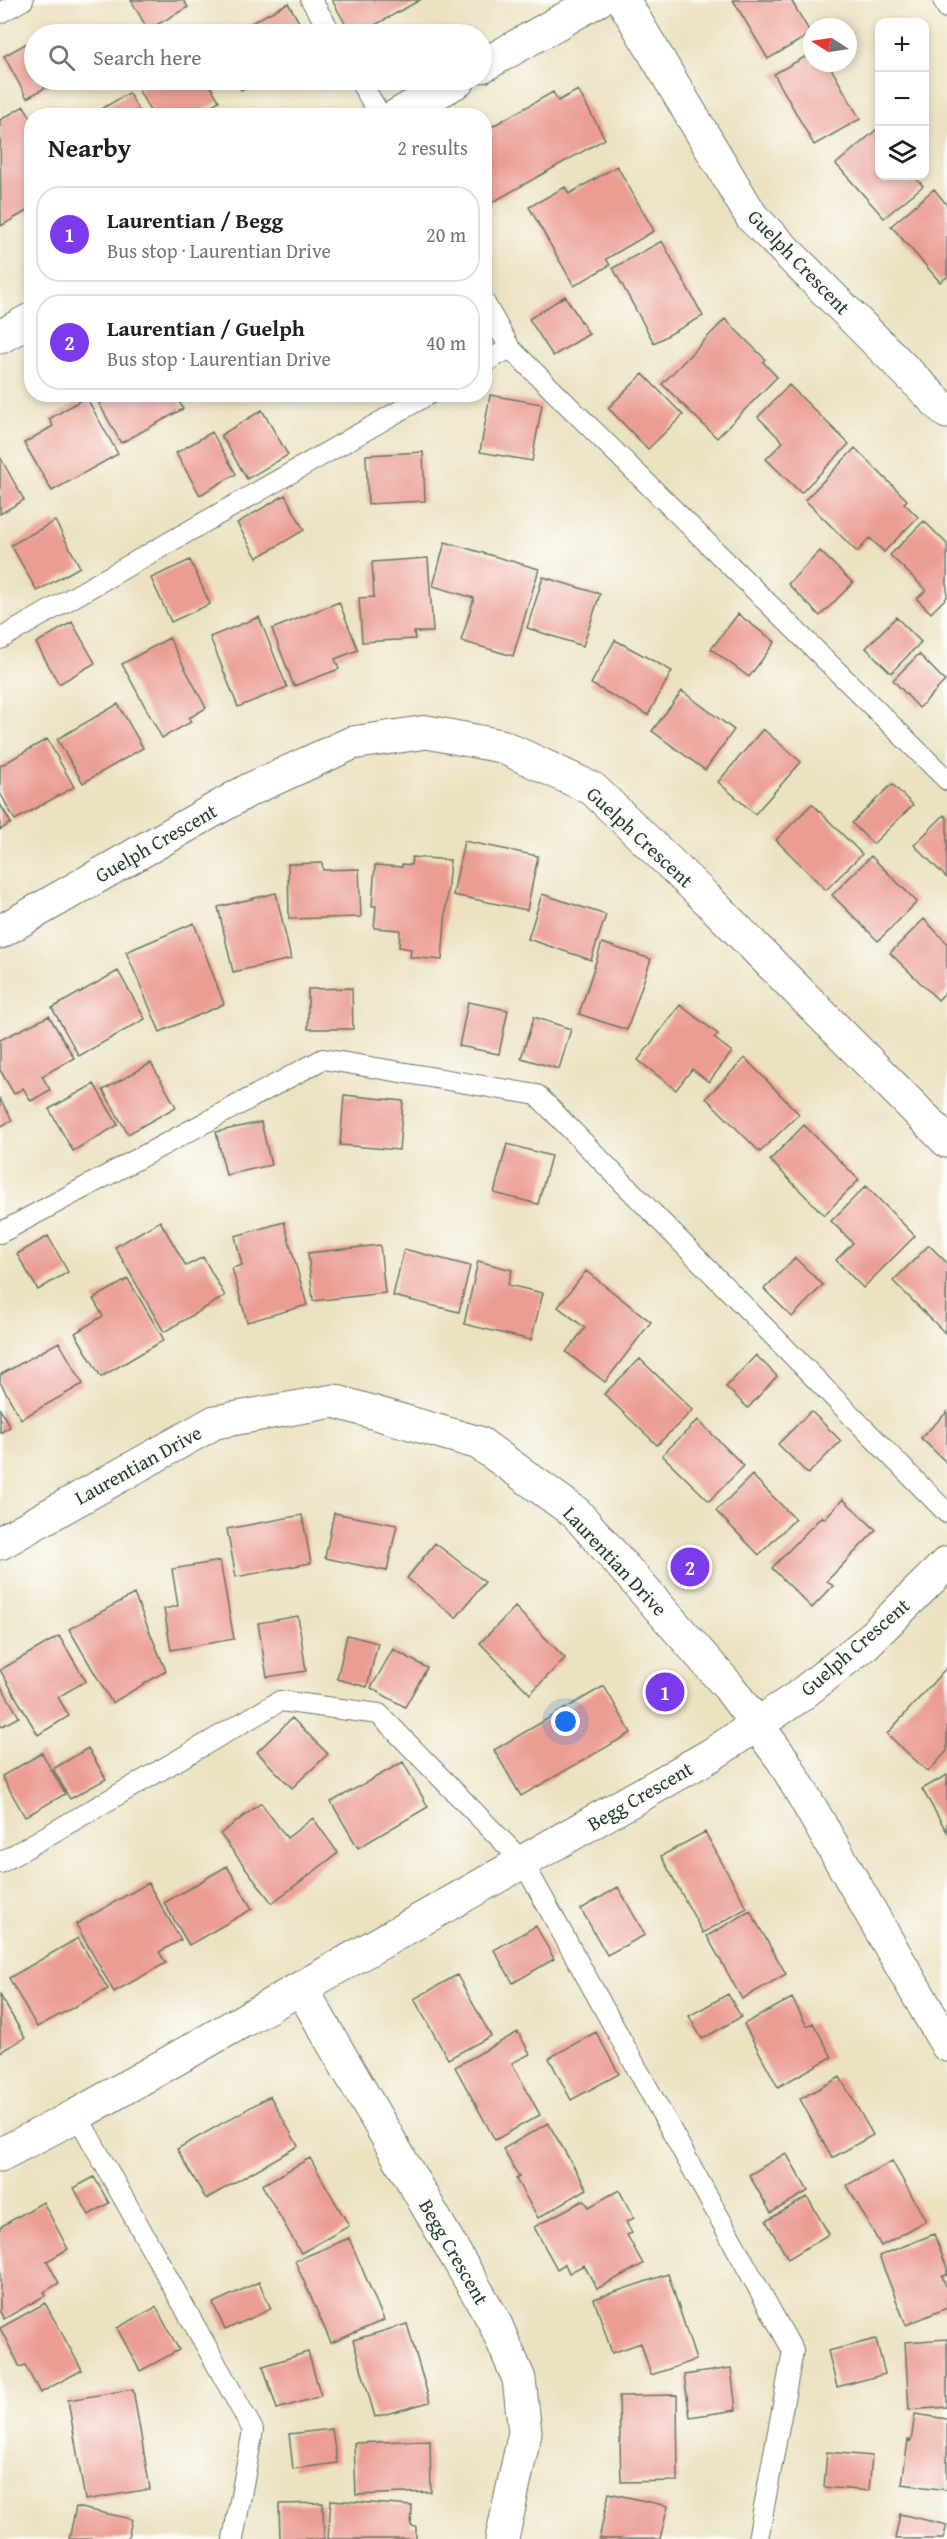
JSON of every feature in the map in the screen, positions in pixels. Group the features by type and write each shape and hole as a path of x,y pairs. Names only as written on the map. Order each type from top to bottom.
{"street":[{"path":"492,60 598,0"},
{"name":"Guelph Crescent","path":"623,0 752,217 947,412"},
{"path":"410,108 442,90"},
{"path":"0,337 24,324"},
{"name":"Guelph Crescent","path":"0,932 249,790 352,743 427,732 501,746 593,789 706,898 947,1141"},
{"name":"Laurentian Drive","path":"0,1543 215,1422 334,1401 479,1443 576,1513 728,1686 758,1724 783,1760 947,2045"},
{"name":"Guelph Crescent","path":"758,1724 798,1697 865,1644 947,1563"},
{"name":"Begg Crescent","path":"0,2155 77,2115 711,1755 758,1724"},
{"name":"Begg Crescent","path":"301,1988 494,2321 519,2379 525,2432 502,2539"}],"lane":[{"path":"0,13 23,0"},
{"path":"310,0 326,24"},
{"path":"943,0 947,8"},
{"path":"365,90 376,108"},
{"path":"492,316 510,348 947,780"},
{"path":"492,358 510,348"},
{"path":"0,639 415,402"},
{"path":"0,1233 323,1059 537,1095 947,1513"},
{"path":"0,1863 280,1701 379,1714 522,1862 793,2350 758,2539"},
{"path":"77,2115 253,2430 233,2539"}],"building":[{"path":"131,0 183,0 188,7 158,24 145,24"},
{"path":"332,0 420,0 377,24 345,24"},
{"path":"733,0 791,0 803,20 803,39 768,59"},
{"path":"288,3 300,24 249,24"},
{"path":"24,45 24,90 41,90 27,98 4,56"},
{"path":"803,58 803,72 833,72 860,119 814,145 774,74"},
{"path":"139,90 213,90 219,101 207,108 149,108"},
{"path":"578,90 605,139 492,203 492,126 553,92 558,101"},
{"path":"129,93 137,108 103,108"},
{"path":"24,106 25,108 24,213 1,226 0,120"},
{"path":"875,131 875,180 918,180 923,186 884,218 836,164"},
{"path":"617,166 654,231 606,259 610,265 574,286 529,207 565,187 569,194"},
{"path":"934,189 947,205 947,277 940,282 891,226"},
{"path":"662,241 703,316 654,343 613,268"},
{"path":"565,296 589,334 553,356 529,319"},
{"path":"725,319 765,359 763,362 777,377 717,438 662,384"},
{"path":"643,374 683,415 648,449 608,408"},
{"path":"789,385 849,444 801,493 766,459 783,442 758,417"},
{"path":"492,395 542,404 532,461 480,452"},
{"path":"78,402 89,402 118,454 52,491 24,443 53,426 49,419"},
{"path":"98,402 179,402 183,409 121,443"},
{"path":"262,410 288,455 247,479 221,435"},
{"path":"212,432 236,474 200,495 176,453"},
{"path":"855,448 907,500 904,503 918,517 884,552 870,538 857,552 805,500"},
{"path":"423,452 425,501 368,504 366,455"},
{"path":"0,457 24,500 0,514"},
{"path":"285,495 304,530 257,558 237,523"},
{"path":"55,521 80,567 37,591 11,545"},
{"path":"924,521 947,544 947,597 931,613 917,599 926,590 890,555"},
{"path":"445,542 539,569 513,656 461,641 474,598 433,586"},
{"path":"820,551 853,583 820,616 788,584"},
{"path":"428,558 433,632 414,632 415,639 362,642 359,598 374,597 372,562"},
{"path":"190,560 210,604 171,622 151,578"},
{"path":"543,577 600,594 583,646 527,628"},
{"path":"339,602 358,650 335,659 339,669 294,686 272,629"},
{"path":"738,614 775,642 749,677 711,649"},
{"path":"259,617 287,687 238,707 210,637"},
{"path":"896,617 921,642 891,673 866,648"},
{"path":"72,622 95,663 59,684 36,643"},
{"path":"169,638 206,708 189,718 191,722 162,738 122,664"},
{"path":"615,640 672,671 648,715 591,684"},
{"path":"919,654 945,681 919,708 893,680"},
{"path":"682,691 734,730 705,770 652,731"},
{"path":"118,704 143,748 83,783 57,739"},
{"path":"763,729 801,762 755,814 718,782"},
{"path":"47,739 74,787 15,820 0,793 0,766"},
{"path":"892,784 913,805 873,844 852,823"},
{"path":"0,804 11,823 0,830"},
{"path":"812,804 862,854 826,890 776,840"},
{"path":"944,815 947,818 947,878 914,845"},
{"path":"464,841 538,856 527,910 453,895"},
{"path":"871,856 917,902 878,941 832,895"},
{"path":"412,857 450,860 442,960 410,957 411,949 399,947 400,930 374,928 376,906 372,906 375,865 402,867 402,864 411,865"},
{"path":"322,863 323,870 359,869 361,917 289,919 288,864"},
{"path":"276,893 291,959 233,972 218,907"},
{"path":"542,894 606,915 591,960 528,939"},
{"path":"924,919 947,943 947,991 938,1000 890,953"},
{"path":"194,923 224,1004 160,1032 126,952"},
{"path":"602,943 651,959 627,1030 579,1014"},
{"path":"118,971 145,1019 79,1056 52,1008"},
{"path":"352,988 353,1029 308,1029 308,989"},
{"path":"468,1002 508,1010 499,1054 459,1046"},
{"path":"680,1005 718,1034 714,1038 732,1052 709,1082 692,1069 676,1090 638,1060"},
{"path":"49,1016 74,1058 42,1076 50,1090 31,1101 23,1088 14,1094 0,1070 0,1040"},
{"path":"534,1017 571,1029 559,1069 521,1058"},
{"path":"745,1058 799,1114 760,1152 706,1098"},
{"path":"151,1063 176,1107 128,1134 103,1090"},
{"path":"94,1084 118,1125 73,1151 49,1109"},
{"path":"344,1095 403,1101 399,1150 340,1145"},
{"path":"0,1099 12,1120 0,1127"},
{"path":"261,1122 271,1165 226,1175 216,1132"},
{"path":"804,1125 859,1180 824,1215 770,1160"},
{"path":"507,1144 551,1156 538,1204 494,1193"},
{"path":"866,1186 915,1236 863,1288 836,1260 853,1243 831,1221"},
{"path":"160,1221 186,1266 203,1257 225,1296 164,1332 115,1247"},
{"path":"284,1222 307,1305 247,1322 232,1268 242,1265 235,1236"},
{"path":"48,1236 68,1272 38,1290 17,1254"},
{"path":"380,1245 385,1293 313,1301 308,1253"},
{"path":"929,1245 947,1263 945,1333 893,1281"},
{"path":"404,1249 470,1266 459,1312 393,1296"},
{"path":"795,1258 823,1285 792,1317 764,1289"},
{"path":"478,1261 512,1270 508,1285 543,1293 531,1340 464,1324"},
{"path":"586,1271 651,1322 605,1382 566,1352 585,1328 558,1307"},
{"path":"128,1279 164,1340 101,1377 75,1333 103,1316 93,1299"},
{"path":"59,1342 83,1384 21,1419 0,1382 0,1375"},
{"path":"756,1355 777,1376 748,1408 726,1387"},
{"path":"640,1359 693,1410 657,1445 604,1394"},
{"path":"0,1409 10,1427 0,1433"},
{"path":"811,1411 841,1441 808,1474 778,1444"},
{"path":"947,1412 947,1463 921,1438"},
{"path":"698,1420 744,1466 709,1501 662,1455"},
{"path":"752,1475 795,1519 759,1555 716,1511"},
{"path":"843,1499 876,1530 827,1581 833,1586 812,1608 772,1568 822,1516 824,1519"},
{"path":"334,1513 397,1525 387,1571 325,1558"},
{"path":"302,1515 311,1563 236,1577 227,1529"},
{"path":"435,1543 485,1582 456,1618 407,1578"},
{"path":"220,1561 234,1639 171,1650 164,1609 178,1606 172,1569"},
{"path":"134,1594 166,1671 112,1703 69,1629"},
{"path":"515,1607 565,1658 530,1694 480,1643"},
{"path":"298,1616 306,1671 267,1677 258,1623"},
{"path":"347,1635 378,1643 367,1687 337,1679"},
{"path":"59,1636 86,1681 58,1697 69,1716 38,1735 0,1670"},
{"path":"393,1649 427,1668 405,1707 371,1688"},
{"path":"947,1667 947,1751 928,1772 887,1734"},
{"path":"0,1684 19,1717 0,1727"},
{"path":"604,1686 631,1733 521,1796 494,1750"},
{"path":"292,1718 328,1754 292,1788 257,1752"},
{"path":"88,1748 106,1779 70,1799 53,1769"},
{"path":"42,1753 65,1794 25,1817 2,1776"},
{"path":"403,1762 428,1807 358,1848 331,1802"},
{"path":"947,1775 947,1832 922,1789"},
{"path":"261,1803 287,1838 313,1818 338,1853 272,1903 220,1834"},
{"path":"705,1832 747,1908 703,1933 661,1856"},
{"path":"227,1866 252,1909 189,1945 164,1903"},
{"path":"148,1883 181,1940 159,1952 166,1963 114,1992 76,1924"},
{"path":"618,1887 645,1935 607,1955 581,1909"},
{"path":"750,1911 786,1974 742,1999 707,1936"},
{"path":"536,1926 554,1959 513,1983 494,1950"},
{"path":"78,1938 108,1989 37,2027 9,1978"},
{"path":"457,1975 491,2036 448,2059 414,1999"},
{"path":"728,1994 741,2017 702,2039 689,2016"},
{"path":"0,1995 25,2038 0,2052"},
{"path":"792,1998 807,2026 813,2023 832,2057 778,2087 744,2024"},
{"path":"518,2032 530,2054 512,2063 540,2115 495,2140 455,2067"},
{"path":"596,2032 619,2074 571,2100 549,2058"},
{"path":"840,2077 873,2135 832,2158 800,2099"},
{"path":"270,2096 298,2146 206,2199 177,2149"},
{"path":"548,2123 587,2189 538,2218 516,2179 519,2177 503,2149"},
{"path":"786,2153 808,2191 771,2213 749,2175"},
{"path":"310,2158 349,2226 301,2253 262,2185"},
{"path":"892,2161 926,2221 881,2246 847,2185"},
{"path":"94,2177 109,2203 89,2215 74,2188"},
{"path":"619,2190 634,2218 626,2222 632,2233 627,2235 643,2264 597,2289 584,2265 569,2273 565,2264 557,2269 534,2227 584,2200 589,2207"},
{"path":"807,2197 829,2234 788,2259 766,2221"},
{"path":"43,2202 68,2249 47,2261 59,2283 44,2292 46,2295 4,2319 0,2312 0,2227"},
{"path":"934,2234 947,2268 947,2275 942,2276 947,2288 947,2308 906,2325 879,2256"},
{"path":"349,2238 384,2320 331,2343 295,2261"},
{"path":"668,2274 696,2360 651,2375 641,2343 612,2353 594,2299"},
{"path":"259,2282 271,2309 225,2330 213,2303"},
{"path":"45,2303 82,2370 40,2393 25,2365 20,2367 0,2328"},
{"path":"156,2307 179,2350 140,2371 117,2328"},
{"path":"407,2324 430,2402 375,2417 353,2340"},
{"path":"876,2339 885,2374 837,2387 828,2351"},
{"path":"947,2339 947,2407 909,2410 905,2342"},
{"path":"308,2352 321,2396 277,2409 263,2366"},
{"path":"731,2368 736,2410 690,2417 684,2375"},
{"path":"133,2389 150,2489 85,2500 68,2400"},
{"path":"677,2395 678,2481 621,2482 619,2396"},
{"path":"915,2414 947,2419 947,2490 902,2484 908,2440 911,2441"},
{"path":"332,2429 337,2463 293,2469 289,2434"},
{"path":"430,2440 431,2492 356,2495 354,2443"},
{"path":"827,2452 872,2456 869,2491 824,2487"},
{"path":"609,2493 668,2506 660,2539 599,2539"},
{"path":"331,2500 412,2506 411,2526 416,2527 416,2539 328,2539"},
{"path":"323,2503 324,2539 280,2539 279,2504"},
{"path":"76,2507 132,2519 128,2539 69,2539"},
{"path":"900,2514 947,2525 943,2539 895,2539"}],"place":[{"name":"Laurentian / Guelph","path":"690,1567"},
{"name":"Laurentian / Begg","path":"665,1692"}]}
